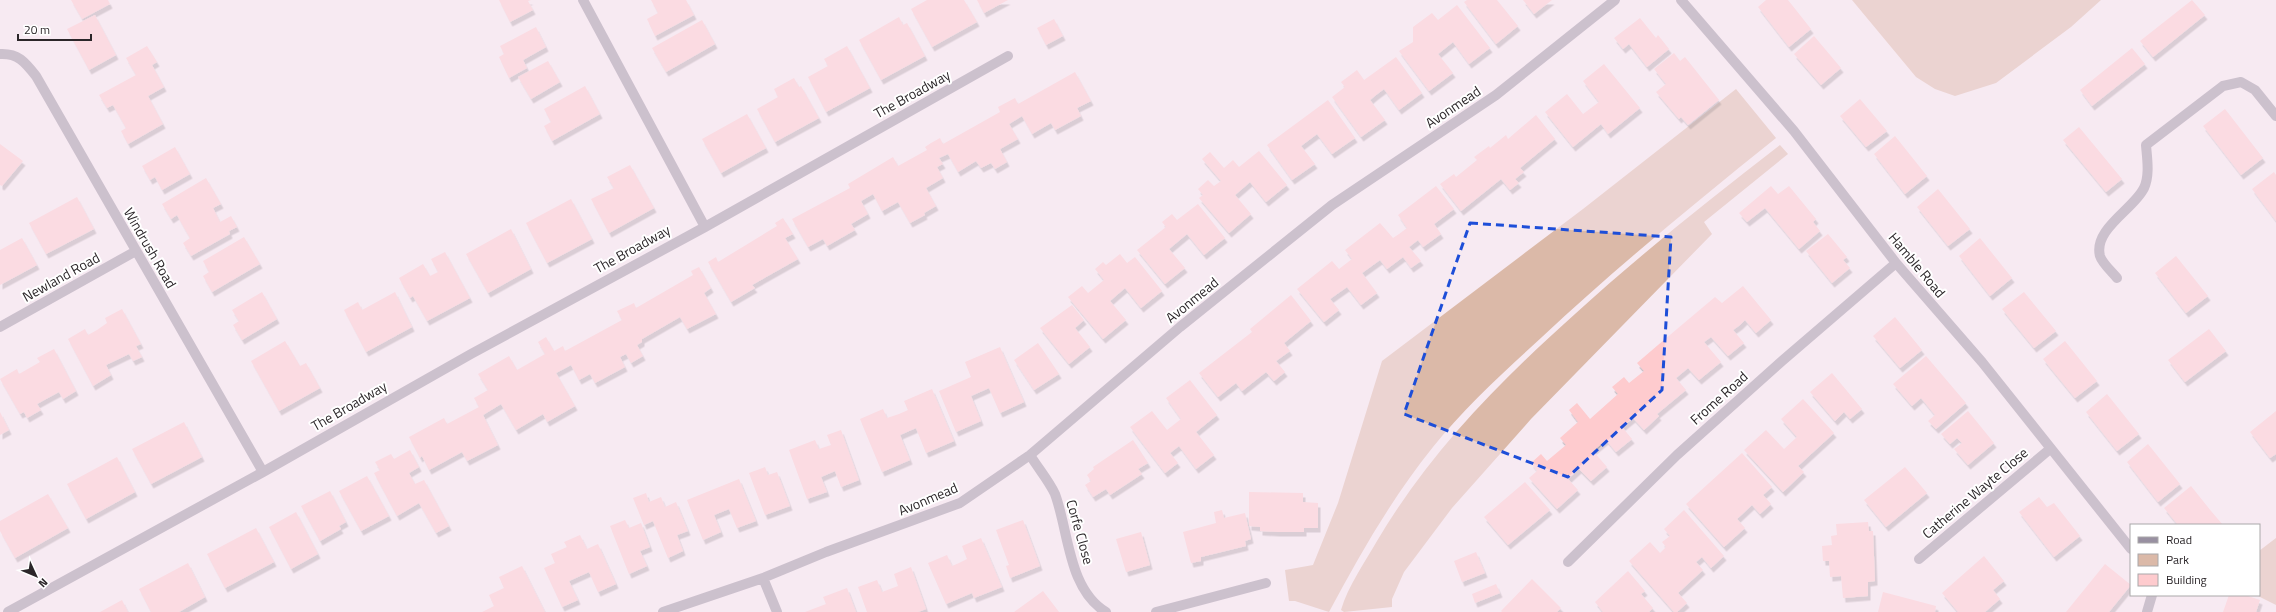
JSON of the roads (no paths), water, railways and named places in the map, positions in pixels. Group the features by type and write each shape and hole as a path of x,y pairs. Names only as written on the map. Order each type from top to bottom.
{"street":[{"path":"583,0 705,227"},
{"name":"Avonmead","path":"663,612 763,578 826,552 960,503 1030,455 1180,327 1332,205 1496,95 1615,0"},
{"name":"Hamble Road","path":"1680,0 1794,131 1896,263 1982,362 2050,449 2130,547"},
{"name":"Windrush Road","path":"0,54 11,53 21,58 36,76 263,472"},
{"name":"The Broadway","path":"8,612 263,472 471,354 705,227 1008,56"},
{"path":"2117,278 2100,256 2100,240 2110,225 2134,203 2144,187 2148,167 2146,145 2223,86 2242,82 2255,90 2276,116"},
{"name":"Newland Road","path":"0,327 136,251"},
{"name":"Frome Road","path":"1568,562 1677,455 1782,361 1896,263"},
{"name":"Catherine Wayte Close","path":"1919,559 2050,449"},
{"name":"Corfe Close","path":"1030,455 1054,492 1079,578 1086,593 1097,606 1106,612"},
{"path":"763,578 777,612"},
{"path":"1156,612 1266,583"},
{"path":"2147,612 2152,596"}]}
